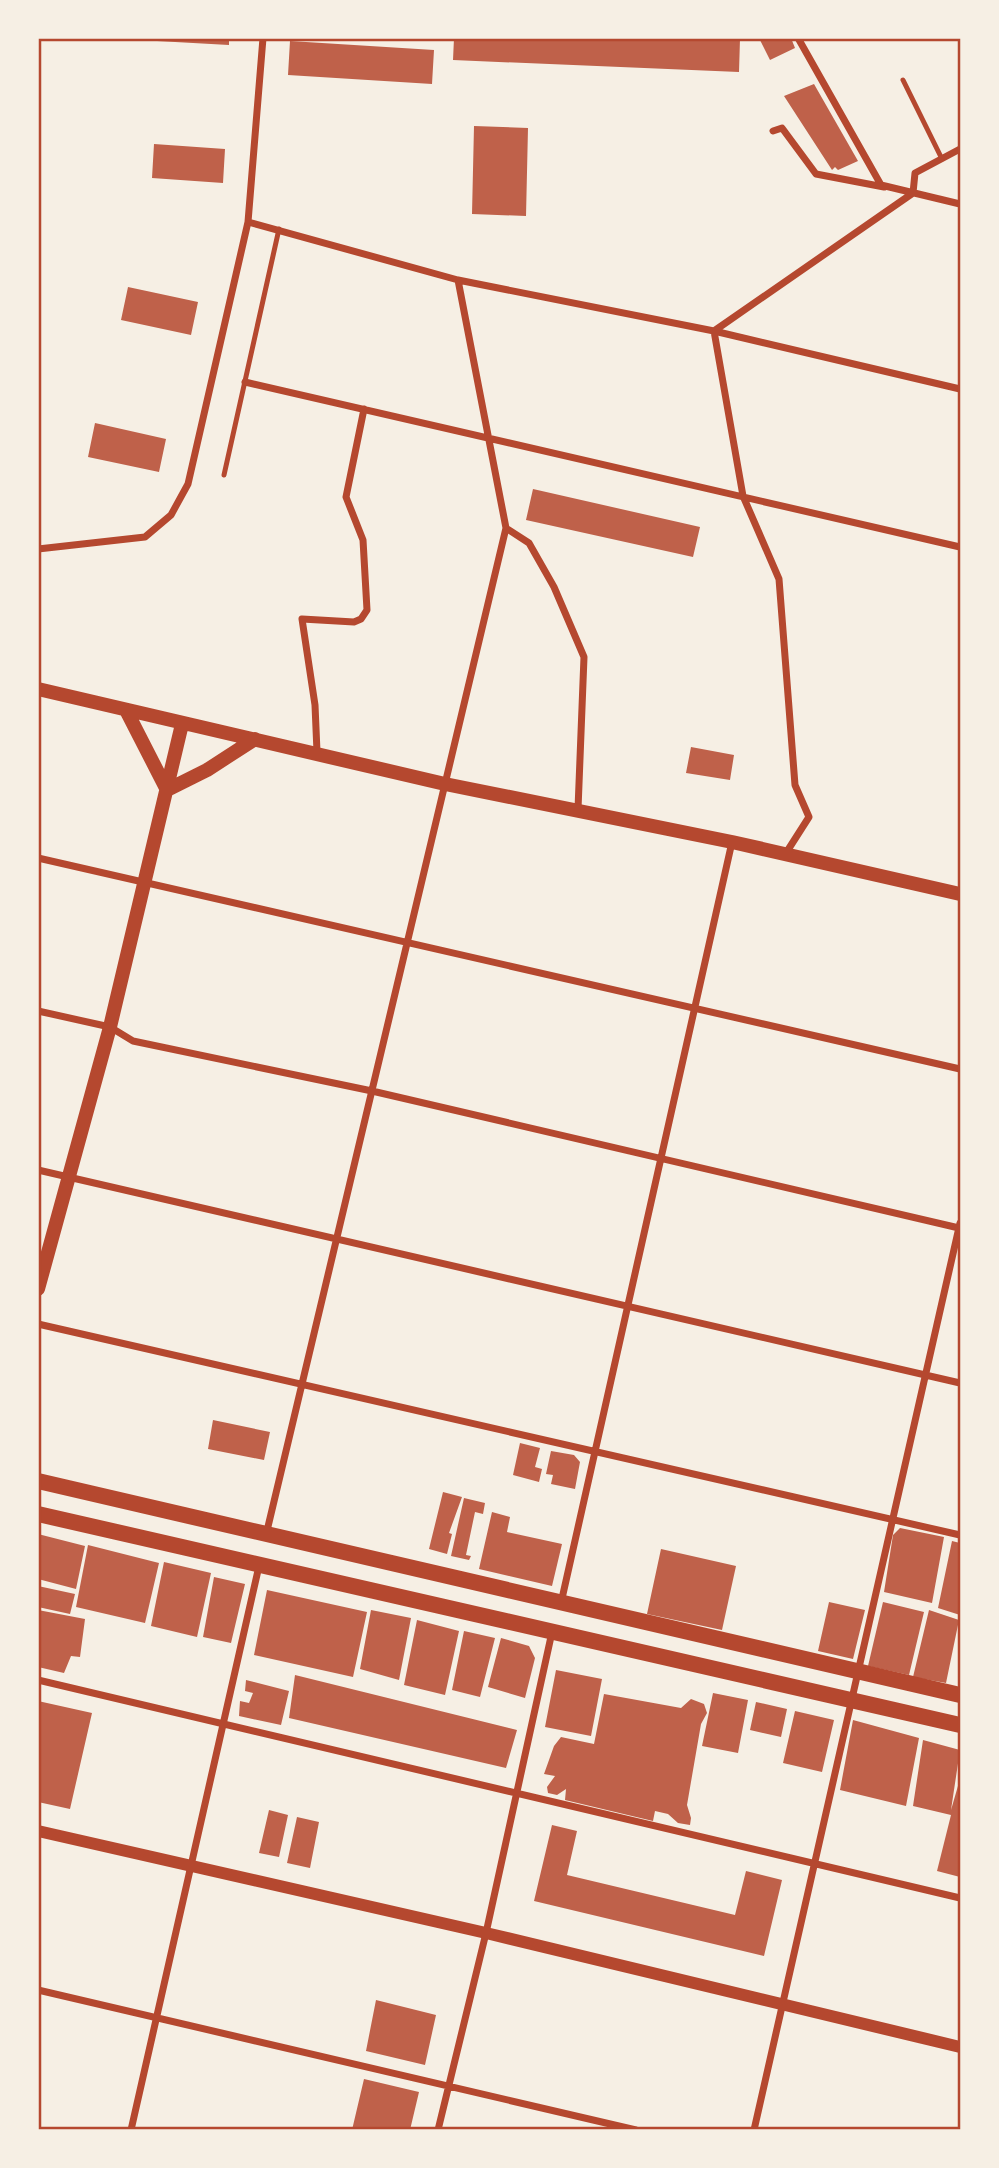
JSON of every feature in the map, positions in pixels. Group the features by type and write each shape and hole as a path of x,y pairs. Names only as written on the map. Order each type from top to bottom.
{"main road":[{"path":"38,689 445,784 786,853 961,894"},
{"path":"126,710 167,790"},
{"path":"38,1289 110,1027 146,885 182,724"},
{"path":"167,790 207,770 255,739"},
{"path":"38,1481 961,1696"},
{"path":"38,1514 259,1566 553,1629 961,1725"}],"street":[{"path":"38,549 145,537 170,514 188,484 248,222 263,38"},
{"path":"799,38 881,185 961,204"},
{"path":"773,131 782,128 816,174 914,193"},
{"path":"914,193 915,173 961,149"},
{"path":"714,331 914,193"},
{"path":"248,222 458,280 714,331 961,389"},
{"path":"266,1536 506,528 458,280"},
{"path":"714,331 743,496 779,579 795,785 809,817 786,853"},
{"path":"245,382 487,435 961,547"},
{"path":"317,752 316,705 302,619 354,621 361,619 367,610 363,540 346,497 364,409"},
{"path":"506,528 529,543 554,587 584,657 578,809"},
{"path":"561,1603 732,842"},
{"path":"38,858 146,885 961,1069"},
{"path":"38,1011 110,1027 133,1041 372,1091 960,1226 754,2130"},
{"path":"38,1170 961,1383"},
{"path":"38,1324 961,1535"},
{"path":"131,2130 259,1566"},
{"path":"438,2130 486,1933 553,1629"},
{"path":"38,1680 961,1898"},
{"path":"38,1831 486,1933 961,2047"},
{"path":"38,1990 636,2130"}],"lane":[{"path":"903,80 942,159"},
{"path":"224,475 279,229"}],"building":[{"path":"157,38 229,38 229,45 157,41"},
{"path":"454,38 740,39 739,72 453,60"},
{"path":"759,38 791,38 795,48 770,60"},
{"path":"290,41 434,50 432,84 288,75"},
{"path":"814,84 858,161 838,170 835,167 832,170 784,96"},
{"path":"474,126 528,128 526,216 472,214"},
{"path":"154,144 225,149 223,183 152,178"},
{"path":"128,287 198,302 191,335 121,320"},
{"path":"95,423 166,439 159,472 88,457"},
{"path":"533,489 700,527 693,557 526,520"},
{"path":"691,747 734,755 730,780 686,773"},
{"path":"213,1420 270,1432 264,1460 208,1449"},
{"path":"520,1443 540,1448 535,1467 542,1469 539,1482 513,1475"},
{"path":"551,1451 574,1455 580,1462 575,1489 551,1484 553,1475 546,1474"},
{"path":"443,1492 462,1497 449,1533 452,1534 447,1554 429,1549"},
{"path":"464,1498 485,1503 483,1514 475,1512 466,1555 471,1556 469,1560 451,1556"},
{"path":"492,1512 510,1517 507,1532 562,1544 552,1586 479,1569"},
{"path":"900,1528 944,1537 932,1603 884,1592 893,1535"},
{"path":"38,1534 85,1546 76,1589 38,1579"},
{"path":"952,1541 960,1543 960,1615 938,1608"},
{"path":"88,1545 159,1563 145,1623 76,1607"},
{"path":"661,1549 736,1566 722,1630 647,1614"},
{"path":"164,1562 211,1573 197,1637 151,1626"},
{"path":"214,1577 245,1584 231,1643 203,1637"},
{"path":"38,1586 75,1594 70,1614 38,1607"},
{"path":"267,1590 367,1612 353,1677 254,1655"},
{"path":"829,1602 865,1610 853,1659 818,1651"},
{"path":"883,1602 924,1612 909,1675 868,1666"},
{"path":"38,1610 85,1619 80,1657 71,1656 64,1673 38,1667"},
{"path":"371,1610 411,1618 399,1680 360,1669"},
{"path":"929,1610 959,1620 946,1683 913,1677"},
{"path":"417,1620 459,1631 445,1695 404,1685"},
{"path":"464,1631 495,1638 480,1697 452,1690"},
{"path":"501,1638 529,1646 535,1658 525,1698 488,1687"},
{"path":"556,1670 602,1679 591,1736 545,1727"},
{"path":"295,1675 517,1730 506,1768 289,1718"},
{"path":"246,1680 289,1691 281,1725 239,1716 240,1701 249,1703 253,1693 245,1691"},
{"path":"713,1693 748,1700 738,1753 702,1746"},
{"path":"604,1694 681,1708 691,1699 704,1704 707,1713 701,1724 687,1805 690,1825 678,1823 668,1814 655,1811 653,1821 565,1800 566,1789 557,1795 548,1793 547,1787 555,1776 544,1774 554,1746 561,1737 594,1744"},
{"path":"38,1701 92,1713 70,1809 38,1802"},
{"path":"756,1702 787,1709 781,1737 750,1730"},
{"path":"795,1711 834,1720 822,1772 783,1763"},
{"path":"853,1720 919,1738 906,1806 840,1790"},
{"path":"923,1740 960,1750 951,1810 960,1779 960,1877 937,1871 951,1815 913,1806"},
{"path":"269,1810 288,1815 279,1857 259,1853"},
{"path":"297,1817 319,1822 310,1868 287,1863"},
{"path":"552,1825 577,1831 567,1875 735,1915 746,1871 782,1880 764,1956 534,1901"},
{"path":"376,2000 436,2015 425,2065 366,2051"},
{"path":"364,2079 419,2092 410,2130 352,2130"}]}
